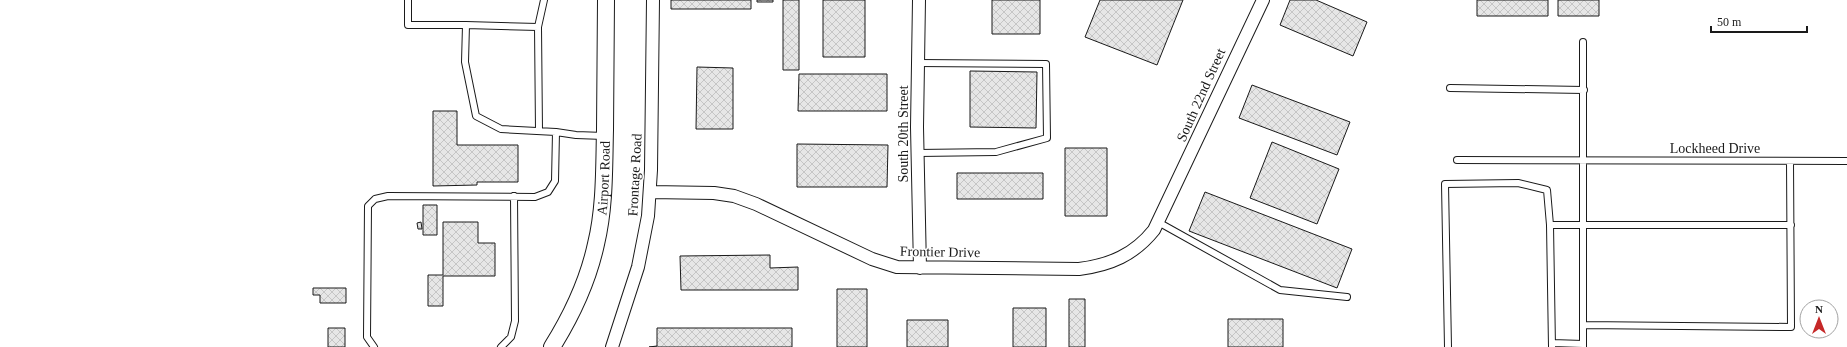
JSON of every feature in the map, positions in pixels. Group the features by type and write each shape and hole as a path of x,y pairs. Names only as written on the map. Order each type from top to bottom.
{"main road":[{"name":"Airport Road","path":"552,347 578,296 596,244 603,194 606,0"}],"street":[{"name":"Frontage Road","path":"612,347 641,254 647,227 650,192 653,0"},
{"name":"South 20th Street","path":"919,0 918,153 920,268"},
{"name":"South 22nd Street","path":"1167,203 1263,0"},
{"name":"Frontier Drive","path":"650,192 714,193 734,196 756,204 872,259 897,267 920,268 1080,269 1093,267 1122,258 1136,249 1148,238 1167,203"}],"lane":[{"path":"408,0 408,25 538,27"},
{"path":"540,131 538,27 544,0"},
{"path":"466,25 465,62 476,116 501,130 556,132 576,136 605,136"},
{"path":"1448,347 1445,184 1518,183 1547,190 1550,225 1552,345 1583,345 1584,42"},
{"path":"918,63 1046,64 1047,138 996,152 918,153"},
{"path":"1450,88 1584,90"},
{"path":"374,347 367,337 368,206 375,199 388,196 535,197 548,192 555,181 556,132"},
{"name":"Lockheed Drive","path":"1457,160 1847,161"},
{"path":"1583,325 1791,327 1790,161"},
{"path":"502,347 511,337 515,321 514,196"},
{"path":"1158,222 1280,290 1347,297"},
{"path":"1550,225 1791,225"}],"building":[{"path":"671,0 751,0 751,9 671,9"},
{"path":"757,0 773,0 773,2 757,2"},
{"path":"783,0 799,0 799,70 783,70"},
{"path":"823,0 865,0 865,57 823,57"},
{"path":"992,0 1040,0 1040,34 992,34"},
{"path":"1100,0 1183,0 1157,65 1085,37"},
{"path":"1290,0 1316,0 1367,22 1353,56 1280,25"},
{"path":"1477,0 1548,0 1548,16 1477,16"},
{"path":"1558,0 1599,0 1599,16 1558,16"},
{"path":"697,67 733,68 733,129 696,129"},
{"path":"970,71 1037,72 1036,128 970,127"},
{"path":"799,74 887,74 887,111 798,111"},
{"path":"1252,85 1350,122 1337,155 1239,118"},
{"path":"433,111 457,111 457,145 518,145 518,182 477,182 477,185 433,186"},
{"path":"1272,142 1339,169 1317,224 1250,198"},
{"path":"797,144 888,145 887,187 797,187"},
{"path":"1065,148 1107,148 1107,216 1065,216"},
{"path":"957,173 1043,173 1043,199 957,199"},
{"path":"1205,192 1352,249 1337,288 1189,231"},
{"path":"423,205 437,205 437,235 423,235"},
{"path":"421,222 422,229 418,229 417,223"},
{"path":"443,222 478,222 478,243 495,243 495,276 443,276 443,306 428,306 428,275 443,275"},
{"path":"770,255 770,268 798,267 798,290 681,290 680,256"},
{"path":"313,288 346,288 346,303 320,303 320,295 313,295"},
{"path":"837,289 867,289 867,347 837,347"},
{"path":"1069,299 1085,299 1085,347 1069,347"},
{"path":"1013,308 1046,308 1046,347 1013,347"},
{"path":"1228,319 1283,319 1283,347 1228,347"},
{"path":"907,320 948,320 948,347 907,347"},
{"path":"328,328 345,328 345,347 328,347"},
{"path":"657,328 792,328 792,347 649,347 657,346"}]}
